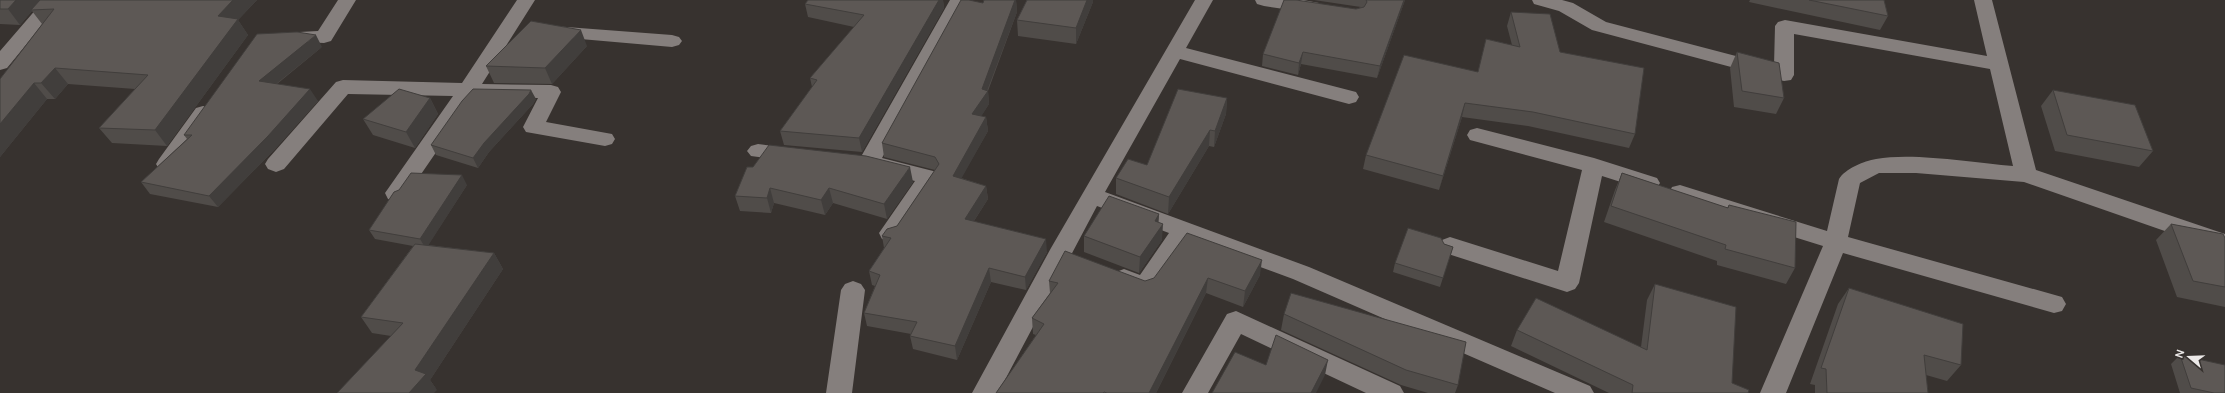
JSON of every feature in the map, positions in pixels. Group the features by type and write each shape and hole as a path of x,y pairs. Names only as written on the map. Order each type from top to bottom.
{"street":[{"path":"0,64 54,0"},
{"path":"272,38 324,37 347,0"},
{"path":"396,193 468,90 526,0"},
{"path":"890,233 930,178 861,161 959,0"},
{"path":"986,393 1059,254 1204,0"},
{"path":"1264,0 1331,10"},
{"path":"1542,0 1566,7 1599,26 1784,75 1785,26 1998,64"},
{"path":"1983,0 2026,175"},
{"path":"508,28 672,41"},
{"path":"1174,51 1349,97"},
{"path":"276,164 343,87 551,92 533,127 605,139"},
{"path":"167,164 212,101"},
{"path":"1477,135 1594,166 1836,242 2054,304"},
{"path":"758,151 814,157"},
{"path":"1773,393 1836,242 1850,179 1876,166 1916,165 2026,175 2224,244"},
{"path":"1450,246 1566,283 1594,166"},
{"path":"1092,196 1301,274 1581,393"},
{"path":"1102,270 1145,286 1184,230"},
{"path":"1059,254 1081,262"},
{"path":"840,393 853,290"},
{"path":"1195,393 1236,321 1391,393"}],"building":[{"path":"0,0 16,0 8,9 0,9"},
{"path":"40,0 233,0 218,16 238,19 155,130 99,128 148,75 55,68 41,83 34,83 0,124 0,79 54,9 31,10"},
{"path":"808,0 939,0 859,138 780,131 817,80 810,78 864,15 805,4"},
{"path":"961,0 983,3 984,0 1015,0 982,89 988,91 972,114 986,117 953,176 986,186 965,219 1046,239 1025,277 989,268 955,346 910,336 917,322 864,313 880,275 869,271 891,238 882,236 887,229 897,226 939,164 935,157 882,143"},
{"path":"1027,0 1087,0 1076,28 1017,20"},
{"path":"1284,0 1296,0 1356,9 1364,7 1367,2 1366,0 1404,0 1380,66 1303,52 1299,63 1263,54"},
{"path":"1809,0 1884,0 1888,16"},
{"path":"1511,12 1550,14 1560,52 1644,68 1635,134 1533,112 1465,103 1443,176 1366,155 1404,55 1478,72 1486,39 1520,47"},
{"path":"531,21 581,30 545,68 486,66"},
{"path":"297,32 316,35 259,81 310,89 268,136 209,196 141,182 192,135 184,135 257,34"},
{"path":"1737,52 1779,63 1784,98 1742,91"},
{"path":"399,89 430,98 406,132 363,119"},
{"path":"473,89 531,90 484,143 473,158 431,145 462,101"},
{"path":"1178,89 1227,98 1215,131 1210,130 1169,197 1116,178 1128,159 1147,165"},
{"path":"2053,90 2135,105 2153,151 2067,135"},
{"path":"769,145 866,156 910,167 884,204 829,188 821,200 770,188 767,198 735,196 747,167 753,167"},
{"path":"411,173 462,175 420,239 369,230 394,192 399,190"},
{"path":"1622,173 1728,208 1729,205 1796,222 1795,268 1725,249 1726,245 1611,206"},
{"path":"1109,196 1159,214 1155,221 1163,224 1140,257 1084,236"},
{"path":"2171,224 2223,234 2225,238 2225,287 2193,281"},
{"path":"1408,228 1441,238 1444,244 1453,247 1443,278 1395,263"},
{"path":"1187,233 1262,260 1245,291 1208,278 1149,393 996,393 1044,324 1032,318 1058,283 1049,281 1065,251 1145,281 1154,278"},
{"path":"415,244 494,253 415,370 426,374 409,393 337,393 403,323 361,317"},
{"path":"1655,284 1736,307 1732,383 1749,390 1748,393 1632,393 1633,385 1517,330 1536,298 1647,350"},
{"path":"1849,288 1963,324 1961,365 1924,355 1928,393 1827,393 1826,369 1821,368"},
{"path":"1291,293 1466,342 1458,385 1406,370 1284,314"},
{"path":"1276,335 1328,360 1311,393 1212,393 1235,352 1266,365"},
{"path":"2180,355 2225,365 2225,393 2214,393 2191,388"}]}
